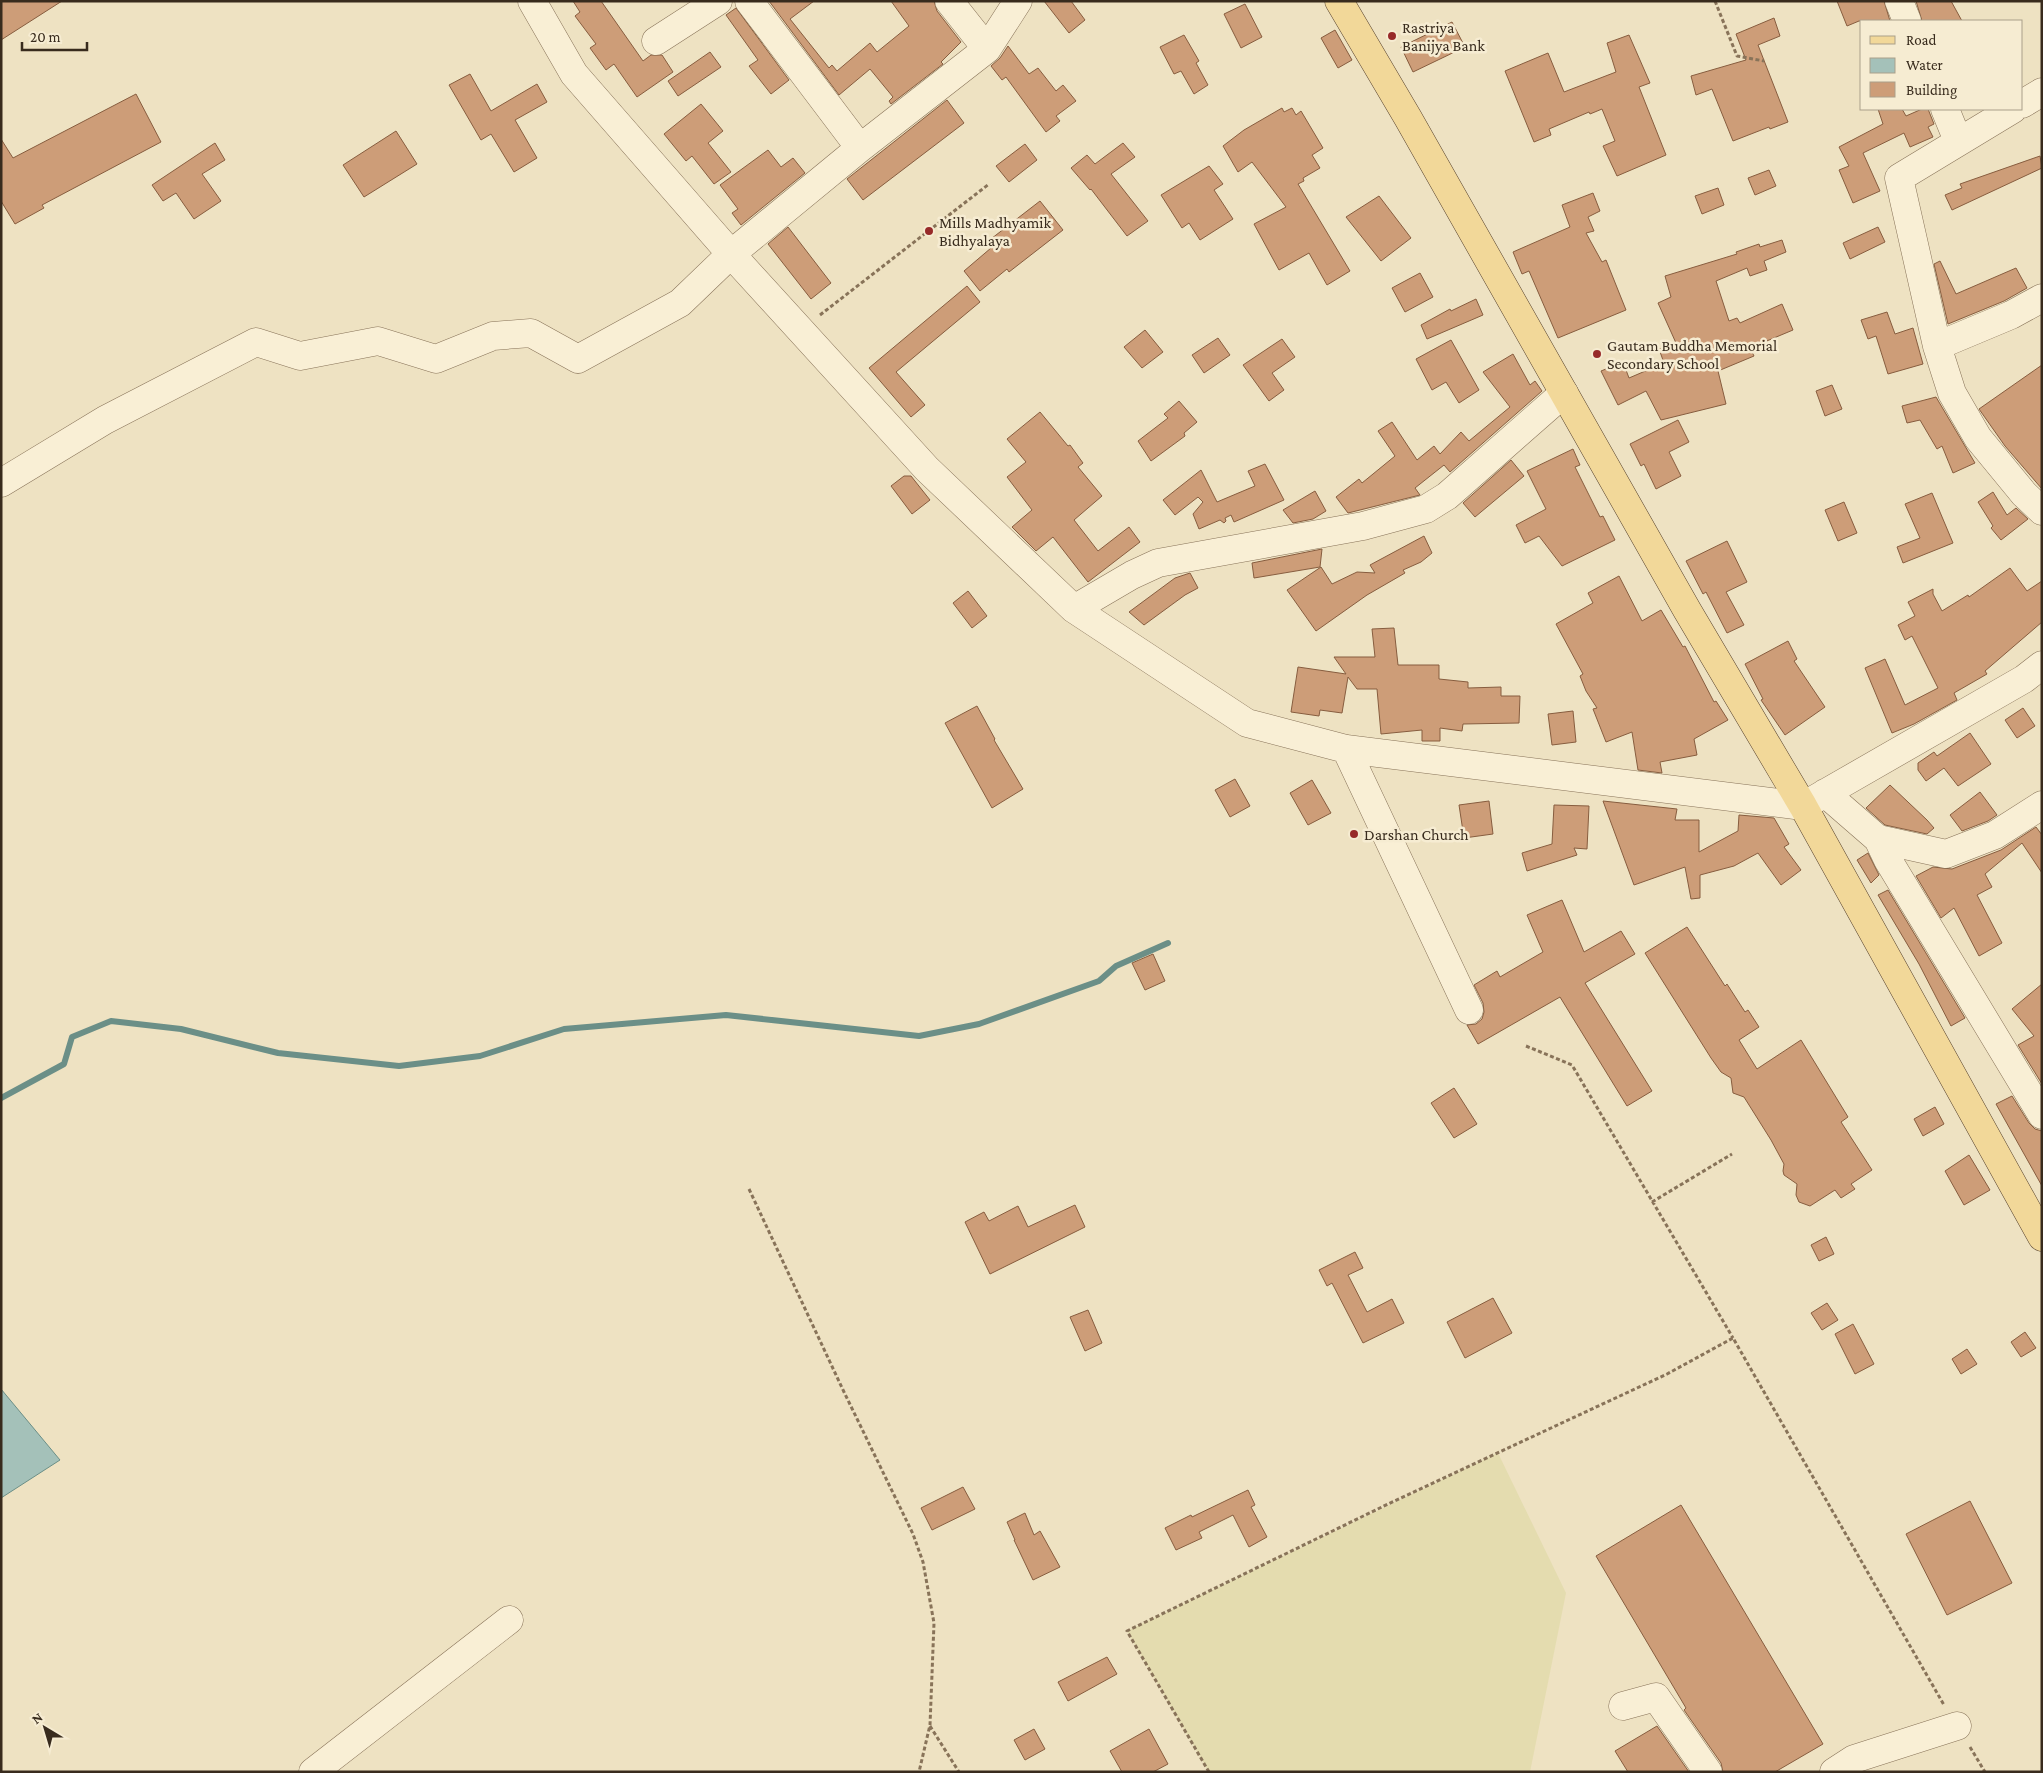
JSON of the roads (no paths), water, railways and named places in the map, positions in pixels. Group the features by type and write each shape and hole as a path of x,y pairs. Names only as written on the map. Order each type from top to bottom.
{"main road":[{"path":"1339,1 1408,118 1687,610 1814,800 2042,1237"}],"street":[{"path":"532,1 574,74 732,254 927,469 1074,609 1247,723 1346,749 1814,800 1878,839 1946,854 1995,835 2042,805"},
{"path":"656,41 718,1"},
{"path":"749,1 860,148"},
{"path":"950,1 987,49"},
{"path":"1,483 105,420 256,342 300,356 378,341 436,360 493,336 531,333 578,359 680,303 732,254 860,148 987,49 1018,1"},
{"path":"1899,1 1907,20"},
{"path":"2023,103 2042,92"},
{"path":"1944,110 1958,141"},
{"path":"2011,110 1899,178 1938,346 1952,393 1978,438 2024,494 2042,511"},
{"path":"1938,346 2011,315 2042,298"},
{"path":"1074,609 1132,575 1158,563 1363,526 1426,509 1447,496 1564,393"},
{"path":"1814,800 2024,679 2042,665"},
{"path":"1346,749 1469,1010"},
{"path":"1878,839 1888,860 2042,1115"},
{"path":"313,1772 509,1620"},
{"path":"1623,1706 1656,1697 1708,1772"},
{"path":"1834,1772 1854,1759 1957,1726"}],"water":[{"path":"1,1389 60,1460 1,1498"}],"waterway":[{"path":"1,1098 64,1064 72,1037 111,1021 181,1029 278,1053 399,1066 480,1056 564,1029 726,1015 919,1036 979,1024 1099,981 1116,966 1168,943"}],"place":[{"name":"Rastriya Banijya Bank","path":"1392,36"},
{"name":"Mills Madhyamik Bidhyalaya","path":"929,231"},
{"name":"Gautam Buddha Memorial Secondary School","path":"1597,354"},
{"name":"Darshan Church","path":"1354,834"}]}
